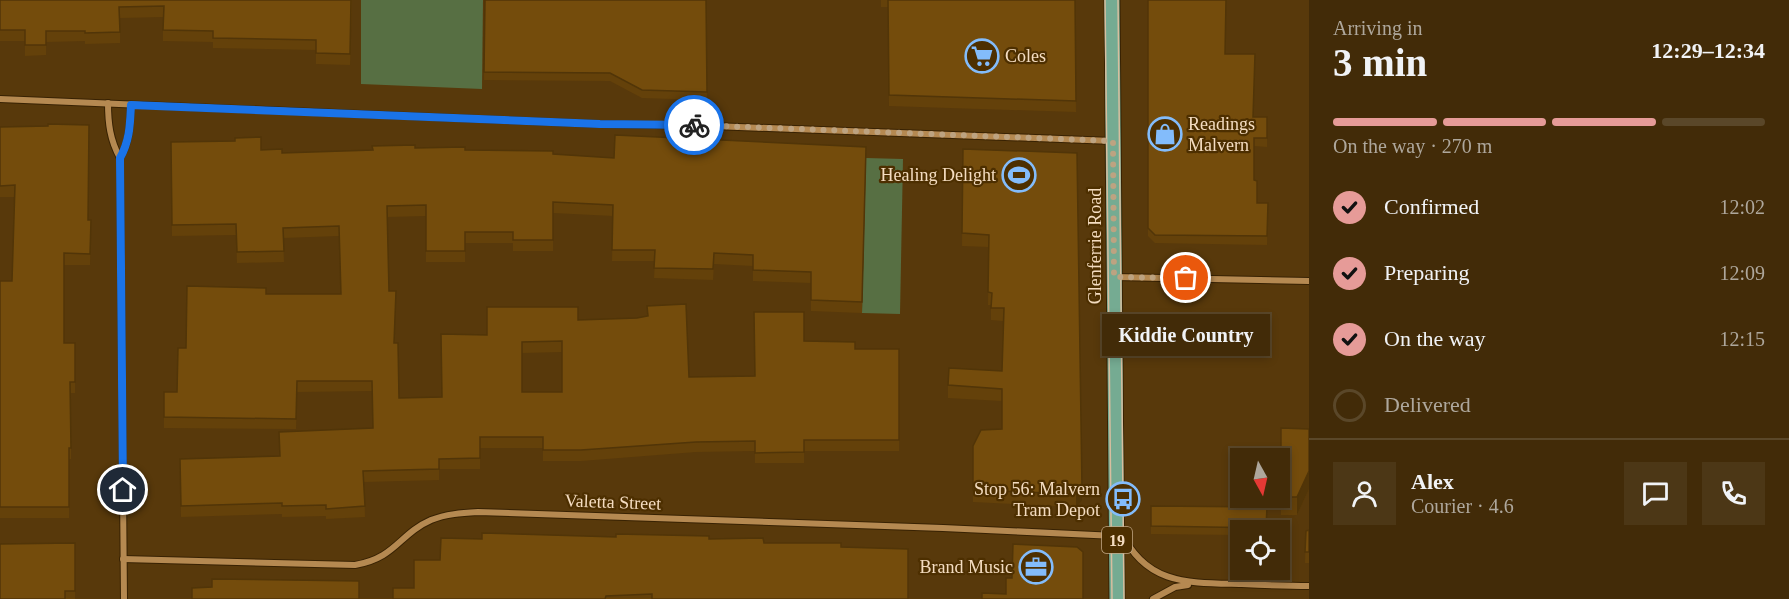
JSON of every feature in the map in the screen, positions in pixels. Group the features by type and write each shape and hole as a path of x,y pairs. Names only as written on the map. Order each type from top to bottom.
{"main road":[{"name":"Glenferrie Road","path":"1112,0 1117,599"}],"street":[{"path":"0,99 600,124 1113,141"},
{"path":"108,103 109,129 113,146 120,158 124,599"},
{"path":"120,158 127,146 131,105"},
{"path":"1114,277 1309,281"},
{"path":"1117,510 1123,536 1130,548 1142,562 1174,580 1203,584 1309,586"},
{"name":"Valetta Street","path":"123,559 355,565 380,558 430,520 453,514 478,512 1117,536"},
{"path":"1153,599 1175,587 1203,584"}],"green space":[{"path":"361,0 483,0 482,89 361,84"},
{"path":"866,158 903,159 900,314 862,313"}],"building":[{"path":"0,0 351,0 350,54 316,53 316,40 213,38 213,31 163,30 164,6 119,7 120,32 46,31 46,45 25,45 25,30 0,30"},
{"path":"485,0 706,0 707,92 642,90 610,73 484,72"},
{"name":"Coles","path":"888,0 1075,0 1076,101 889,95"},
{"path":"1148,0 1226,0 1225,54 1255,54 1253,117 1267,117 1267,138 1254,138 1254,180 1257,181 1257,203 1268,203 1267,236 1155,235 1148,228"},
{"path":"48,124 89,125 90,254 64,253 64,343 75,343 75,382 70,382 69,507 0,507 0,281 12,281 15,185 0,186 0,127 48,126"},
{"path":"615,135 866,147 862,302 811,300 811,272 753,270 753,255 714,253 713,269 654,268 655,250 612,250 613,205 553,202 553,240 513,240 513,232 465,232 465,251 426,251 426,205 387,206 389,291 396,291 394,343 398,343 399,398 442,397 441,334 487,335 487,307 578,307 578,320 637,318 648,316 647,306 686,304 689,377 755,376 754,312 804,312 804,341 855,342 855,349 899,349 899,440 804,440 804,452 755,453 755,441 543,450 543,437 480,437 480,458 439,459 439,469 363,471 365,506 326,509 326,505 282,506 282,503 181,506 180,459 280,456 279,432 373,428 372,381 297,381 296,419 164,417 164,392 177,392 178,348 186,348 187,286 266,288 266,294 341,294 339,226 283,228 284,251 237,252 236,224 172,225 171,142 235,141 235,138 261,137 261,150 282,149 282,153 373,150 372,146 415,145 415,148 465,147 465,150 553,151 553,154 614,158","holes":["562,341 562,392 522,392 522,342"]},
{"path":"963,149 1077,153 1082,489 1076,494 973,490 973,446 981,430 1002,429 1002,389 948,385 949,368 1002,371 1004,308 991,308 992,293 988,292 989,235 962,233"},
{"path":"1281,428 1309,429 1309,471 1297,497 1290,497 1290,448 1281,448"},
{"path":"1151,506 1267,508 1266,520 1230,520 1230,527 1151,526"},
{"path":"1309,530 1309,552 1305,552 1306,531"},
{"path":"482,533 616,537 616,534 709,536 709,539 763,538 764,543 841,543 841,547 908,549 908,599 652,599 652,594 606,596 605,599 393,599 393,588 414,588 414,560 440,560 441,538 482,539"},
{"path":"75,543 75,591 65,591 65,599 0,599 0,544"},
{"path":"1013,544 1077,547 1083,552 1083,599 982,599 982,593 1006,594 1006,578 1012,578"},
{"path":"212,579 359,581 359,599 192,599 192,588 212,587"}],"tram line":[{"path":"1105,0 1112,599"},
{"path":"1118,0 1124,599"}],"way so far":[{"path":"694,125 1113,141 1114,277 1186,278"}],"place":[{"name":"Coles","path":"982,56"},
{"name":"Readings Malvern","path":"1165,134"},
{"name":"Healing Delight","path":"1019,175"},
{"name":"Kiddie Country","path":"1186,278"},
{"name":"Stop 56: Malvern Tram Depot","path":"1123,499"},
{"name":"Brand Music","path":"1036,567"}],"route":[{"path":"123,490 120,158 127,146 131,105 600,124 694,125"}]}
